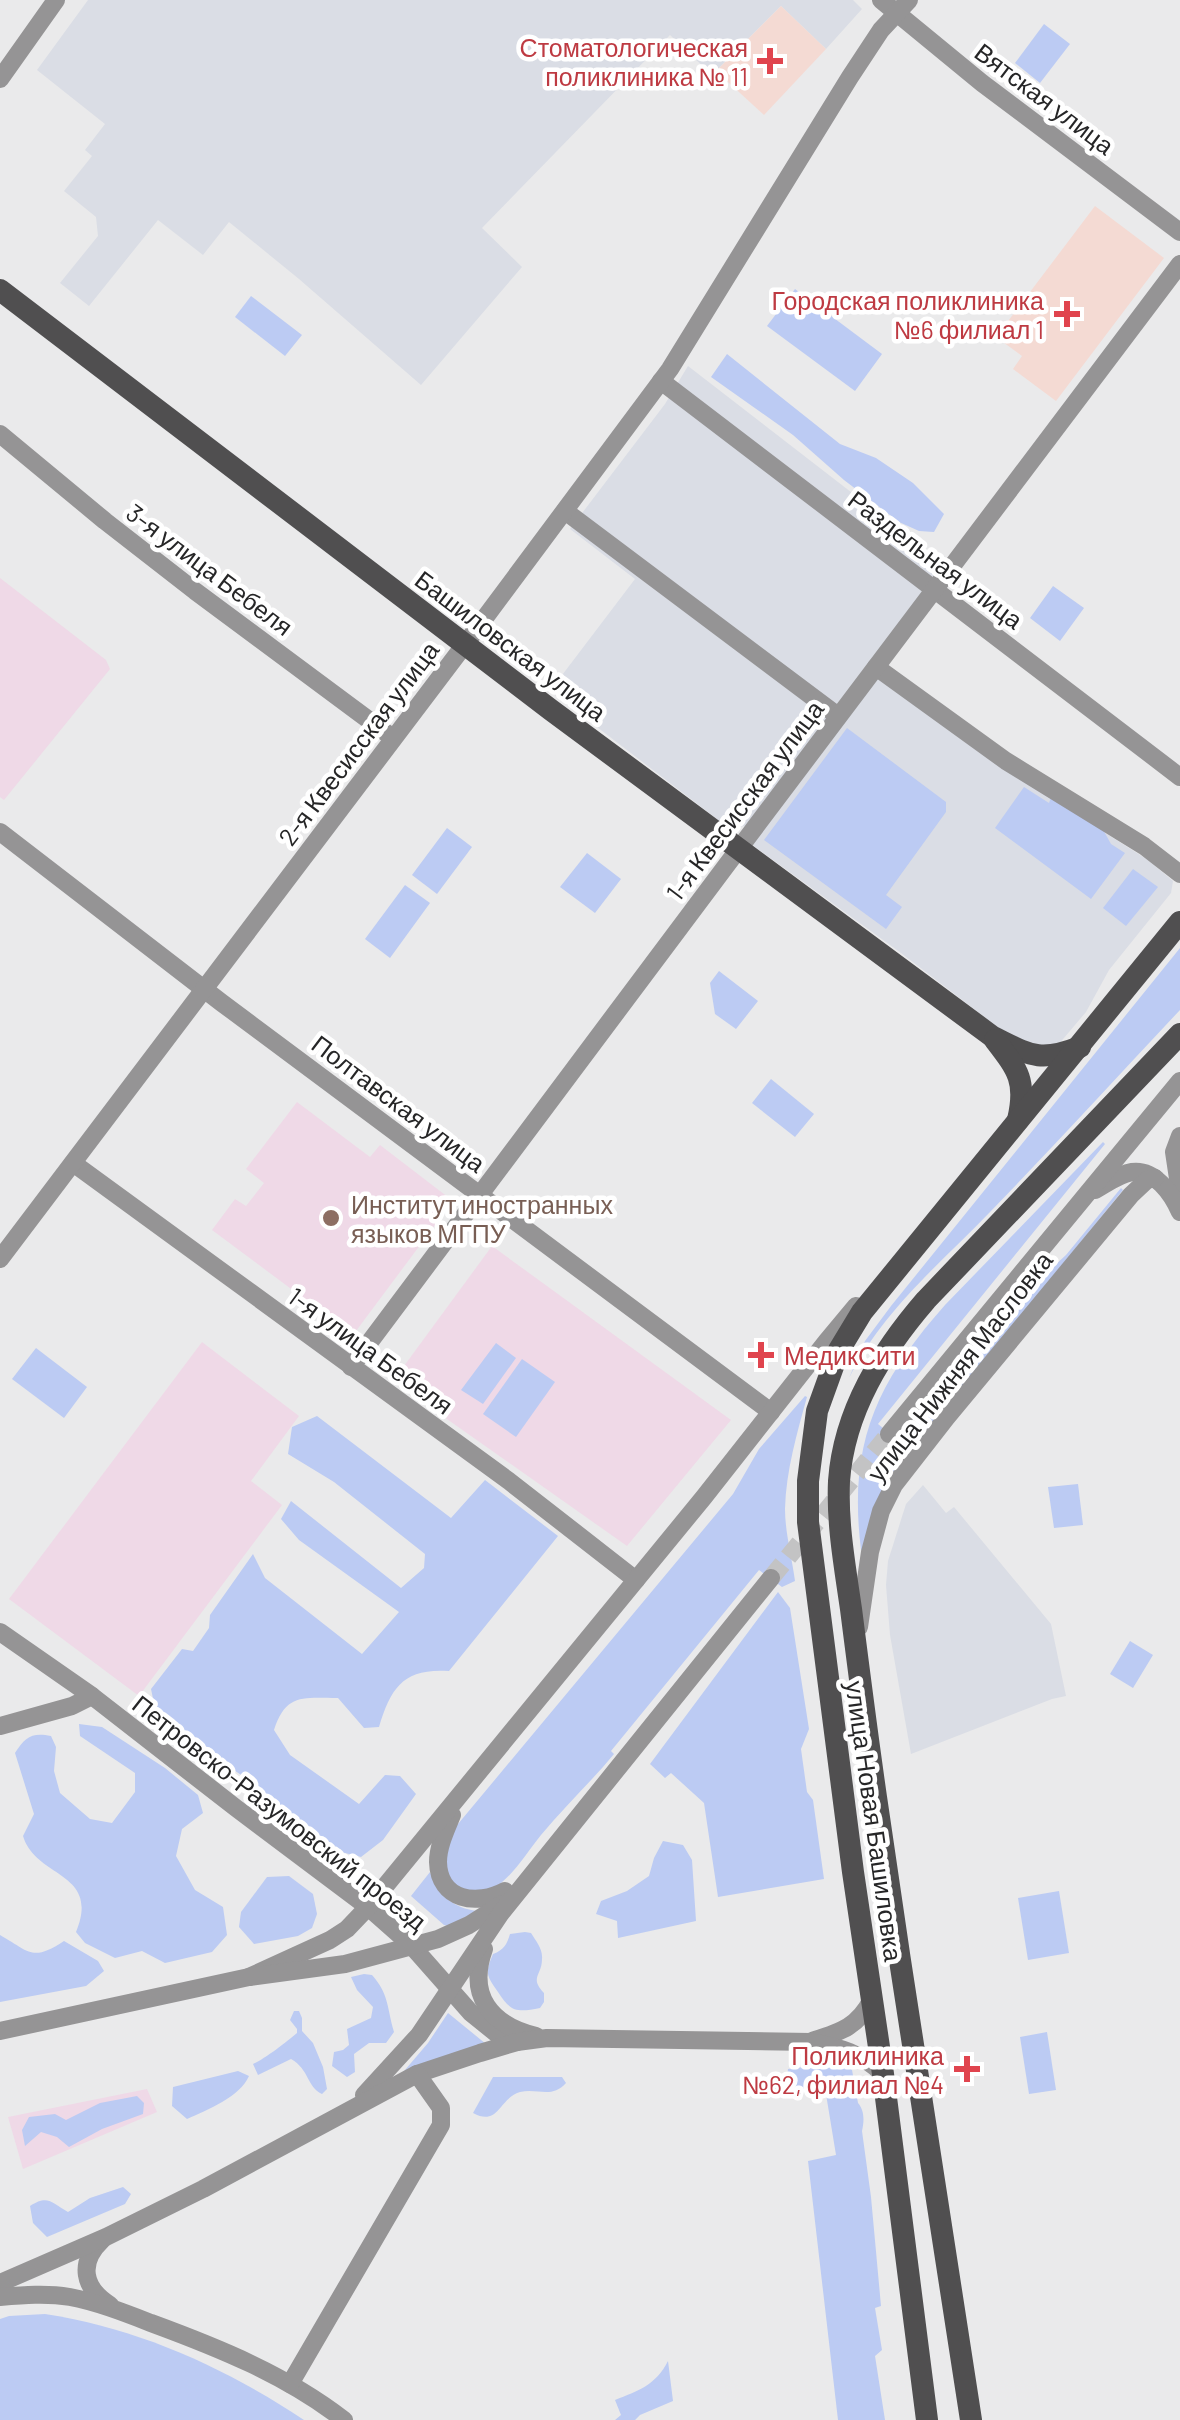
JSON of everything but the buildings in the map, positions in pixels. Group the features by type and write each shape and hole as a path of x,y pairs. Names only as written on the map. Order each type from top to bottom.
{"main road":[{"name":"Башиловская улица","path":"0,290 465,644 993,1037 1032,1056 1080,1047"},
{"path":"908,1254 1180,922"},
{"name":"улица Нижняя Масловка","path":"856,1652 839,1516 839,1480 858,1403 877,1366 926,1300 1180,1034"},
{"name":"Башиловская улица","path":"993,1037 1020,1077 1022,1099 1017,1124"},
{"name":"улица Новая Башиловка","path":"908,1254 862,1312 839,1350 817,1411 808,1481 808,1522 928,2420"},
{"name":"улица Новая Башиловка","path":"856,1652 971,2420"}],"street":[{"path":"0,79 56,0"},
{"name":"Вятская улица","path":"881,0 902,7 982,82 1180,232"},
{"name":"2-я Квесисская улица","path":"0,1259 660,381 827,113 881,30 902,7"},
{"name":"1-я Квесисская улица","path":"351,1367 1180,264"},
{"name":"Раздельная улица","path":"660,381 1180,777"},
{"name":"3-я улица Бебеля","path":"0,434 105,521 393,738"},
{"path":"565,511 838,716"},
{"path":"876,667 1006,762 1144,846 1180,874"},
{"name":"Полтавская улица","path":"0,832 770,1412"},
{"name":"улица Нижняя Масловка","path":"889,1434 1180,1082"},
{"path":"1180,1136 1174,1152 1180,1192"},
{"name":"1-я улица Бебеля","path":"73,1163 509,1481 636,1580"},
{"name":"улица Нижняя Масловка","path":"1082,1198 1130,1172 1155,1178"},
{"path":"1155,1178 1170,1193 1180,1212"},
{"name":"улица Нижняя Масловка","path":"856,1652 870,1552 881,1511 894,1485 1131,1195 1146,1180 1155,1178"},
{"path":"248,1977 330,1940 347,1929 368,1906 866,1294 908,1254"},
{"path":"349,2109 418,2035 501,1913 771,1578"},
{"name":"Петровско-Разумовский проезд","path":"0,1632 92,1696 368,1906 411,1945 462,2004 502,2038 517,2042"},
{"path":"0,1726 72,1706 92,1696"},
{"path":"460,1796 442,1841 438,1865 444,1882 459,1896 471,1900 492,1898 545,1860"},
{"path":"0,2031 248,1977 344,1964 438,1938 469,1925 515,1896"},
{"path":"501,1913 482,1953 477,1975 479,1990 503,2023 547,2038"},
{"path":"812,2042 850,2027 872,1999"},
{"path":"0,2284 106,2237 418,2074 517,2042 547,2038 812,2042 859,2054 883,2074"},
{"path":"290,2384 441,2125 441,2108 418,2074"},
{"path":"106,2237 87,2262 88,2280 101,2299 123,2313"},
{"path":"0,2296 66,2296 123,2313 212,2346 290,2384 344,2420"}],"shaded area":[{"path":"88,0 853,0 862,9 826,49 781,6 712,75 670,35 482,228 522,267 421,385 229,222 203,255 158,220 89,306 60,283 98,236 96,217 64,191 92,156 85,150 105,124 37,70"},
{"name":"Стоматологическая поликлиника № 11","path":"781,6 826,49 764,115 716,71"},
{"path":"1044,24 1070,44 1040,83 1015,63"},
{"name":"Городская поликлиника №6 филиал 1","path":"1095,206 1164,258 1056,401 1013,369 1022,356 996,337"},
{"path":"795,289 882,354 855,391 767,326"},
{"path":"251,296 302,335 285,356 235,317"},
{"path":"727,354 840,444 876,458 913,483 944,514 934,532 919,531 899,522 793,435 711,377"},
{"path":"688,366 944,564 749,825 730,829 550,691 635,579 570,529 665,404"},
{"path":"0,578 106,660 110,669 4,800 0,797"},
{"path":"1053,586 1084,608 1060,641 1030,618"},
{"path":"880,679 1028,784 1148,860 1173,881 1171,893 1109,970 1086,1012 1058,1045 1021,1045 751,844 874,680"},
{"path":"847,728 946,802 946,812 886,895 902,907 886,929 764,840"},
{"path":"1024,787 1049,803 1052,794 1101,826 1111,844 1125,853 1091,899 995,828"},
{"path":"447,828 472,847 437,894 412,875"},
{"path":"587,853 621,879 595,913 560,887"},
{"path":"1133,869 1158,887 1126,926 1103,908"},
{"path":"405,885 430,903 390,958 365,939"},
{"path":"1180,948 1180,1010 895,1309 849,1378 865,1341 891,1306"},
{"path":"719,971 758,1001 736,1029 715,1014 710,983"},
{"path":"771,1079 814,1114 795,1137 752,1103"},
{"name":"Институт иностранных языков МГПУ","path":"297,1102 370,1157 380,1145 453,1201 353,1335 212,1230 235,1199 246,1206 264,1183 246,1169"},
{"path":"1103,1142 878,1424 900,1442 1013,1304 1066,1255 1123,1190 895,1470 887,1481 861,1550 858,1512 864,1446 872,1417 901,1361 945,1305"},
{"path":"492,1246 731,1420 627,1546 393,1381"},
{"path":"202,1342 299,1416 251,1481 282,1505 139,1696 9,1599"},
{"path":"496,1343 516,1358 483,1404 461,1390"},
{"path":"36,1348 87,1387 64,1418 12,1379"},
{"path":"522,1359 555,1382 516,1437 483,1414"},
{"path":"805,1396 785,1509 795,1581 782,1587 759,1570 611,1751 614,1754 512,1872 486,1891 458,1887 446,1861 453,1830 733,1494 759,1449"},
{"path":"317,1416 451,1518 485,1480 558,1536 449,1671 421,1673 402,1683 389,1701 379,1727 364,1728 338,1698 297,1700 284,1709 274,1730 290,1755 359,1804 385,1775 400,1776 416,1794 383,1840 361,1857 329,1849 256,1785 157,1718 151,1689 182,1649 193,1651 209,1628 210,1615 253,1554 265,1578 362,1654 399,1612 299,1540 281,1519 291,1501 401,1588 424,1568 425,1554 334,1482 288,1454 292,1427"},
{"path":"1078,1484 1083,1525 1054,1528 1048,1487"},
{"path":"923,1485 946,1513 954,1507 1051,1624 1066,1696 911,1754 890,1635 886,1585 888,1561 906,1504"},
{"path":"778,1592 790,1608 809,1729 801,1749 824,1879 718,1897 704,1803 671,1773 665,1778 650,1764"},
{"path":"1130,1641 1153,1655 1133,1688 1110,1674"},
{"path":"79,1724 102,1727 198,1795 203,1813 182,1829 176,1856 195,1890 223,1907 227,1935 212,1952 165,1963 142,1951 115,1958 85,1943 76,1932 81,1912 74,1886 40,1861 23,1836 34,1814 15,1753 30,1737 51,1736 56,1747 54,1771 60,1793 90,1819 112,1823 135,1792 135,1773 80,1736"},
{"path":"663,1841 683,1845 692,1860 696,1921 618,1938 617,1921 596,1914 601,1901 627,1891 649,1876"},
{"path":"430,1872 448,1899 477,1911 444,1925 411,1896"},
{"path":"289,1876 313,1894 317,1914 312,1928 298,1936 254,1944 239,1927 241,1912 267,1877"},
{"path":"1059,1891 1069,1953 1028,1960 1018,1898"},
{"path":"531,1933 541,1952 537,1980 544,2002 540,2008 519,2010 502,1998 488,1970 493,1954 500,1951 510,1934"},
{"path":"0,1935 38,1953 64,1941 98,1961 104,1971 86,1986 0,2002"},
{"path":"372,1975 382,1989 394,2032 386,2043 369,2043 354,2054 355,2072 347,2077 332,2066 334,2052 349,2045 347,2029 371,2018 373,2007 351,1977"},
{"path":"294,2011 299,2011 302,2031 313,2043 323,2067 327,2089 322,2094 291,2059 258,2075 253,2064 297,2033 290,2020"},
{"path":"448,2013 486,2044 399,2077 428,2043"},
{"path":"1047,2032 1056,2090 1029,2094 1020,2037"},
{"path":"836,2063 852,2070 862,2109 881,2306 875,2308 882,2350 875,2356 885,2420 838,2420 808,2161 836,2155 825,2088 797,2093 787,2080 788,2069"},
{"path":"238,2071 249,2076 245,2084 213,2107 187,2119 172,2106 173,2087"},
{"path":"493,2077 562,2077 566,2083 550,2092 520,2092 488,2116 473,2113"},
{"path":"147,2089 157,2112 23,2169 8,2117"},
{"path":"137,2096 144,2103 143,2114 69,2147 57,2137 41,2132 25,2146 22,2130 29,2117 55,2114 66,2120 100,2103"},
{"path":"123,2187 131,2194 125,2204 47,2237 33,2223 30,2206 36,2202 50,2201 68,2212 90,2198"},
{"path":"45,2314 114,2329 180,2353 244,2383 304,2420 0,2420 0,2319"},
{"path":"668,2361 673,2401 635,2420 615,2420 621,2415 615,2400 652,2382"}],"tunnel":[{"path":"771,1578 889,1434"}],"place":[{"name":"Стоматологическая поликлиника № 11","path":"770,61"},
{"name":"Городская поликлиника №6 филиал 1","path":"1067,314"},
{"name":"Институт иностранных языков МГПУ","path":"331,1218"},
{"name":"МедикСити","path":"761,1355"},
{"name":"Поликлиника №62, филиал №4","path":"967,2069"}]}
